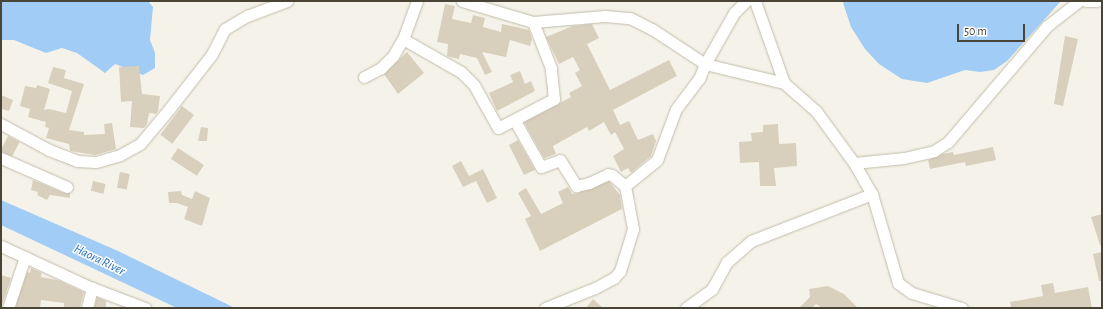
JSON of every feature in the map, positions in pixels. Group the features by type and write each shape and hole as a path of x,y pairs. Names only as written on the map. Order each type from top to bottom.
{"street":[{"path":"1,124 48,150 77,161 96,162 120,155 140,144 170,108 212,54 225,29 247,16 287,1"},
{"path":"364,77 381,68 393,56 403,40 417,1"},
{"path":"462,1 533,22 605,16 630,18 652,29 705,64 784,83 816,111 854,163 872,194 898,283 912,293 962,308"},
{"path":"625,186 657,160 676,109 699,79 705,64 734,13 746,1"},
{"path":"755,1 784,83"},
{"path":"854,163 904,158 934,151 948,142 1047,26 1079,1"},
{"path":"1086,1 1097,1"},
{"path":"403,40 461,72 474,84 495,126 500,128 554,99 551,68 533,22"},
{"path":"515,121 541,167 560,160 576,186 589,183 608,174 612,175 625,186 633,230 620,271 614,278 595,288 545,308"},
{"path":"1,158 67,187"},
{"path":"686,308 712,289 726,262 751,242 872,194"},
{"path":"1,246 92,288 145,308"},
{"path":"8,308 25,257"},
{"path":"87,308 92,288"}],"water":[{"path":"1,1 148,1 153,7 150,40 155,53 155,68 143,75 115,64 105,73 77,53 62,48 46,53 14,40 1,40"},
{"path":"845,1 1061,1 1007,61 994,70 980,72 965,70 927,83 902,79 879,64 865,49 851,27 843,3"},
{"name":"Haora River","path":"1,200 118,251 235,308 177,308 1,225"}],"building":[{"path":"445,4 455,6 452,19 471,23 473,15 485,18 483,27 501,32 502,24 529,30 532,39 530,46 510,40 506,57 482,52 492,72 485,75 477,58 460,54 459,59 447,56 448,44 437,42"},
{"path":"592,24 599,38 587,44 610,90 669,60 677,76 613,110 620,125 629,121 638,140 653,134 656,141 651,156 631,173 628,168 621,172 613,156 624,149 615,132 611,135 604,122 589,131 587,127 553,146 556,154 544,158 524,122 571,97 569,93 582,86 575,73 580,70 573,57 559,64 546,37 573,26"},
{"path":"1065,36 1078,39 1063,106 1054,104"},
{"path":"407,52 424,73 398,94 384,74"},
{"path":"139,66 142,94 160,96 158,111 156,114 149,113 147,124 144,128 130,127 132,101 121,102 119,67"},
{"path":"53,67 66,70 64,78 84,84 69,130 84,132 84,135 105,134 104,124 112,123 116,149 95,155 70,151 69,144 46,138 49,128 45,127 46,122 28,117 30,109 20,106 25,86 36,88 37,85 50,89 44,110 49,109 66,113 72,91 48,83"},
{"path":"520,71 525,84 531,81 535,91 497,111 489,93 513,82 510,75"},
{"path":"1,95 13,100 9,111 1,109"},
{"path":"182,106 194,115 172,144 160,135"},
{"path":"778,124 779,144 796,143 797,166 774,168 776,186 760,186 759,162 740,163 739,142 752,141 751,133 763,132 763,125"},
{"path":"201,127 208,128 207,141 198,141"},
{"path":"8,136 20,142 12,157 1,152"},
{"path":"518,140 535,170 524,175 509,145"},
{"path":"993,147 996,160 966,166 965,162 930,169 928,160 942,154 953,152 954,155"},
{"path":"178,148 204,165 197,176 171,159"},
{"path":"461,161 469,176 483,169 497,198 487,203 476,181 463,187 452,166"},
{"path":"120,172 130,174 127,190 117,188"},
{"path":"33,180 64,193 70,193 70,198 50,195 47,200 37,195 38,192 31,190"},
{"path":"93,181 106,184 103,194 91,191"},
{"path":"609,181 620,195 622,209 540,251 525,219 531,216 518,193 526,188 541,214 563,203 558,192 568,187 572,194"},
{"path":"181,191 182,195 192,199 195,191 210,198 202,226 184,219 188,207 177,203 169,203 168,192"},
{"path":"1102,214 1102,245 1100,245 1091,217"},
{"path":"1102,252 1102,281 1099,281 1093,254"},
{"path":"31,268 42,273 41,277 57,280 84,292 80,308 64,308 64,303 41,300 40,308 15,308 27,272 30,273"},
{"path":"1,275 11,278 1,308"},
{"path":"1053,283 1055,293 1088,287 1092,308 1011,308 1010,302 1043,296 1041,285"},
{"path":"828,286 844,294 858,308 822,308 816,304 812,308 799,308 810,297 809,289"},
{"path":"97,297 106,301 106,308 94,308"},
{"path":"593,299 603,308 586,308"}]}
